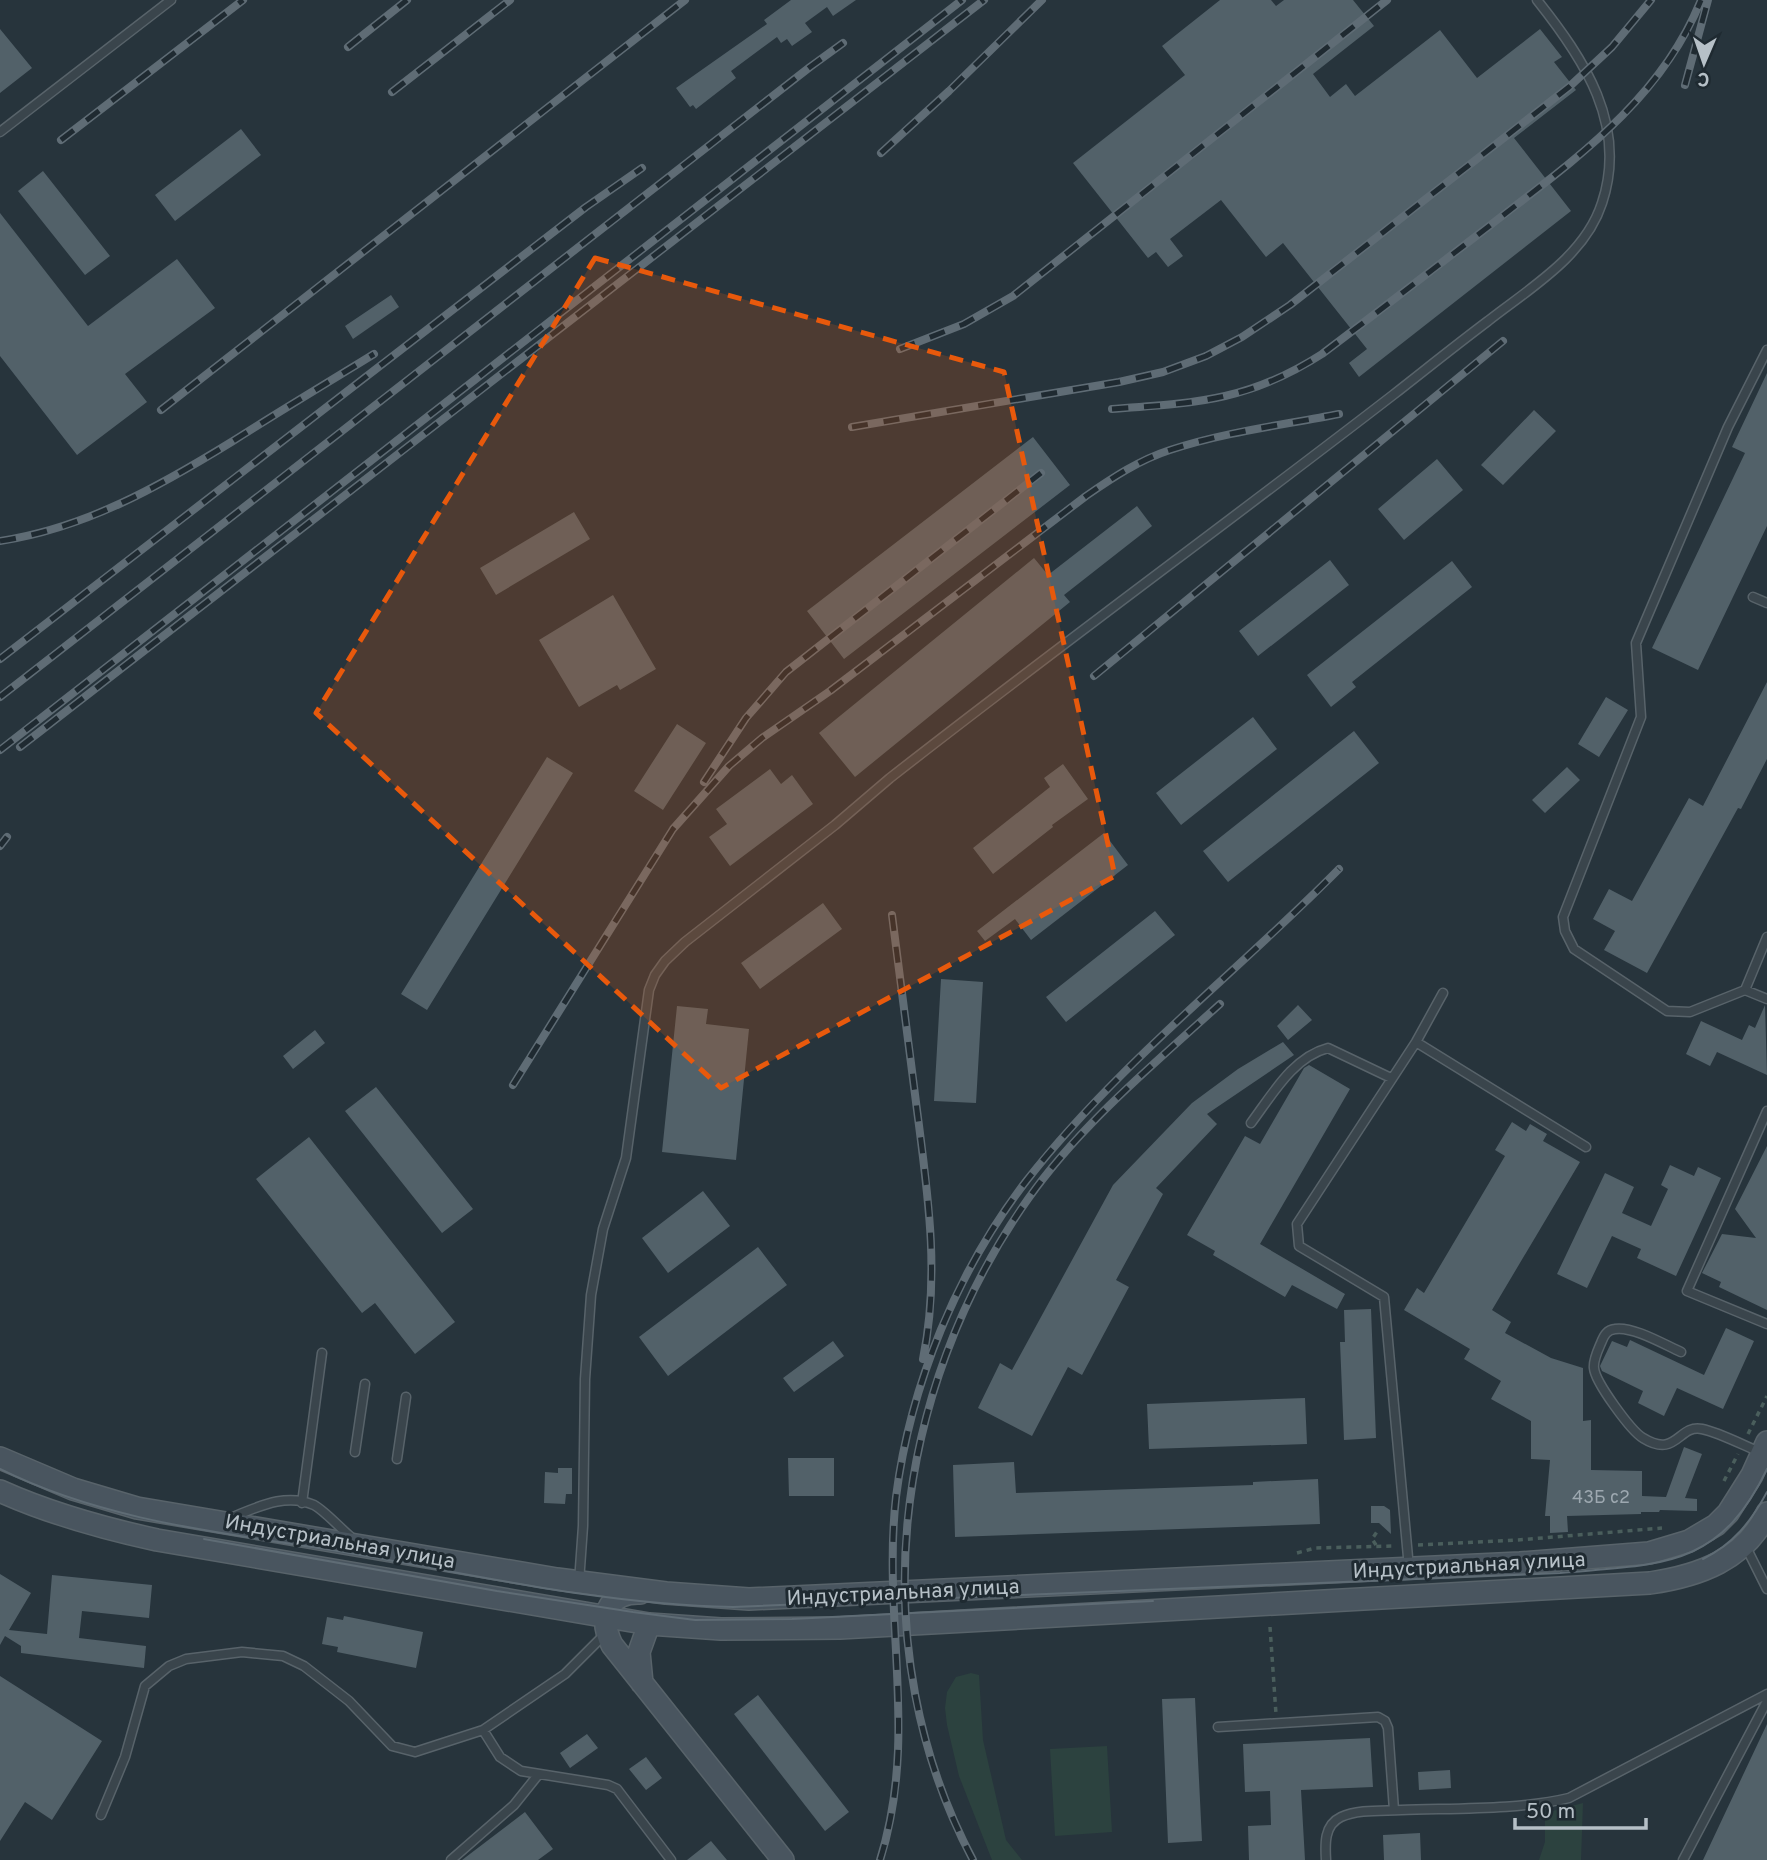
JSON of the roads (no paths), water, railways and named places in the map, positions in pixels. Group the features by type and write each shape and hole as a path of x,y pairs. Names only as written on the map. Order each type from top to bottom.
{"main road":[{"name":"Индустриальная улица","path":"0,1458 94,1497 137,1507 579,1582 666,1593 748,1599 1623,1557 1672,1548 1704,1534 1728,1513 1752,1475 1757,1447"},
{"name":"Индустриальная улица","path":"0,1491 97,1527 146,1538 606,1625 649,1624 721,1629 827,1629 1627,1585 1672,1580 1724,1561 1756,1532 1767,1513"},
{"path":"666,1593 632,1592 622,1595 611,1604 606,1625 619,1656 783,1860"},
{"path":"643,1684 639,1652 641,1640 649,1624"}],"lane":[{"path":"0,132 171,0"},
{"path":"579,1582 583,1526 585,1379 591,1295 603,1229 626,1158 646,1007 655,975 685,942 835,825 890,778 1296,470 1538,282 1576,247 1594,221 1605,192 1611,166 1609,130 1604,111 1585,72 1537,0"},
{"path":"1767,350 1728,427 1636,643 1641,717 1563,917 1565,931 1574,949 1667,1011 1690,1012 1745,990 1767,999"},
{"path":"1754,597 1767,603"},
{"path":"1745,990 1767,937"},
{"path":"1409,1568 1384,1297 1299,1246 1297,1224 1416,1042 1444,993"},
{"path":"1416,1042 1587,1147"},
{"path":"1251,1123 1304,1057 1317,1051 1328,1048 1391,1077"},
{"path":"1767,1111 1688,1291 1767,1324"},
{"path":"1681,1352 1630,1330 1614,1329 1605,1334 1594,1369 1598,1381 1636,1433 1653,1443 1668,1445 1689,1430 1697,1428 1757,1447"},
{"path":"302,1503 322,1353"},
{"path":"355,1452 365,1384"},
{"path":"397,1459 406,1397"},
{"path":"221,1521 278,1500 302,1503 314,1506 359,1544"},
{"path":"1745,1544 1767,1589"},
{"path":"101,1815 125,1758 145,1686 169,1666 187,1659 209,1654 242,1652 283,1656 304,1666 349,1701 392,1746 415,1752 483,1730 565,1674 606,1625"},
{"path":"1326,1860 1325,1842 1329,1829 1340,1818 1394,1811 1539,1804 1569,1798 1767,1694"},
{"path":"1683,1860 1767,1700"},
{"path":"1218,1727 1378,1717 1385,1721 1388,1728 1394,1811"},
{"path":"483,1730 500,1757 510,1766 538,1775 608,1785 617,1789 666,1858"},
{"path":"452,1860 514,1805 538,1775"}],"tram line":[{"path":"0,1469 85,1503 174,1525 590,1595 733,1607 1560,1573 1627,1567 1683,1556 1707,1544 1728,1527 1748,1502 1767,1469"},
{"path":"1703,1559 1740,1531 1767,1492"},
{"path":"204,1539 497,1591 695,1620 792,1619 1153,1601"}],"railway":[{"path":"61,140 243,0"},
{"path":"348,47 407,0"},
{"path":"392,92 510,0"},
{"path":"161,410 685,0"},
{"path":"0,750 962,0"},
{"path":"20,747 984,0"},
{"path":"881,153 1042,0"},
{"path":"900,349 964,324 1013,296 1387,0"},
{"path":"852,427 1119,382 1163,372 1206,356 1242,337 1290,305 1569,87 1612,47 1651,0"},
{"path":"1112,409 1221,397 1270,382 1322,354 1551,178 1610,127 1662,69 1701,0"},
{"path":"1685,85 1708,0"},
{"path":"0,697 843,43"},
{"path":"0,659 586,207 642,168"},
{"path":"1094,676 1503,341"},
{"path":"0,541 32,535 92,516 150,489 206,458 374,354"},
{"path":"513,1085 673,829 729,766 762,738 830,691 1086,496 1126,470 1159,454 1190,444 1339,414"},
{"path":"704,782 746,718 786,672 1041,473"},
{"path":"0,846 7,837"},
{"path":"880,1860 891,1814 899,1723 893,1589 896,1497 903,1455 925,1371 959,1290 1002,1215 1062,1138 1178,1020 1339,869"},
{"path":"892,915 931,1235 931,1297 923,1359"},
{"path":"973,1860 938,1779 915,1695 905,1609 908,1523 921,1437 946,1354 982,1274 1028,1199 1048,1172 1094,1121 1220,1004"}]}
